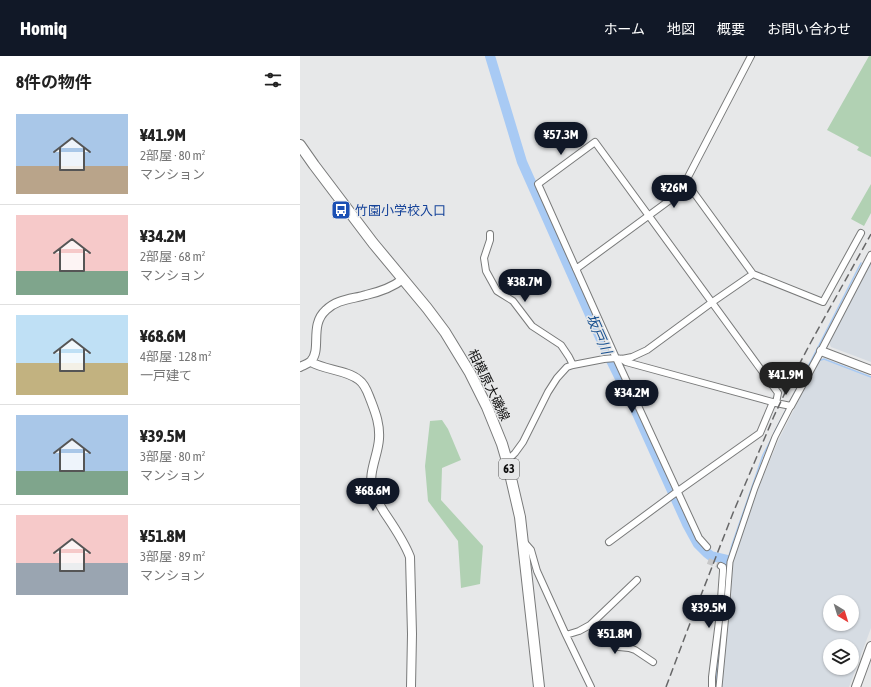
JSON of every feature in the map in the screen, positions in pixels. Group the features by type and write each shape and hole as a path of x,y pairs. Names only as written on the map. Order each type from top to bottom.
{"main road":[{"name":"相模原大磯線","path":"300,145 327,183 445,332 468,368 487,407 502,444 517,500 540,687"}],"street":[{"path":"751,56 687,179 689,186 754,274 823,302 862,233"},
{"path":"609,542 678,491 760,433 778,393 595,142 538,184 576,269 619,358 678,491 699,538 707,547"},
{"path":"576,269 689,186"},
{"path":"490,234 490,240 484,258 486,271 497,291 512,301 532,326 562,346 570,356 573,365"},
{"path":"712,687 712,677 730,562 755,488 775,437 871,255"},
{"path":"507,461 523,442 548,392 557,378 567,367 632,357 646,350 754,274"},
{"path":"300,367 311,362 314,356 316,351 316,330 318,322 326,310 335,303 367,295 390,287 403,279"},
{"path":"821,351 871,370"},
{"path":"619,358 626,362 774,403 791,406"},
{"path":"311,362 316,365 354,376 361,381 367,390 377,417 380,430 377,454 372,472 372,490 376,499 406,546 410,557 412,634 411,687"},
{"path":"523,541 531,550 537,571 591,687"},
{"path":"719,687 723,613 723,567 721,566"},
{"path":"566,635 579,631 590,625 638,580"},
{"path":"590,625 619,647 635,650 653,662"},
{"path":"856,687 871,646"}],"shaded area":[{"path":"871,261 871,362 831,347 829,342"},
{"path":"824,359 871,376 871,628 859,660 859,639 823,639 823,675 853,675 849,687 722,687 732,560 760,484 779,439 819,360"}],"green space":[{"path":"869,56 871,56 871,157 857,150 859,147 827,130"},
{"path":"871,184 871,213 864,226 851,219"},
{"path":"442,420 448,429 461,460 442,468 441,500 483,546 480,584 461,588 458,541 428,501 425,466 430,421"}],"waterway":[{"name":"坂戸川","path":"490,56 522,162 602,342 635,409 687,524 698,544 707,553 711,556 728,560 722,619"},
{"path":"790,402 861,263"},
{"path":"818,361 824,359 871,377"},
{"path":"774,433 787,408"},
{"path":"728,560 763,455 773,436"},
{"name":"坂戸川","path":"715,687 720,635"}],"tunnel":[{"path":"708,561 721,566"}],"railway":[{"path":"666,687 733,513 774,416 811,342 871,234"}],"place":[{"name":"竹園小学校入口","path":"341,210"}]}
